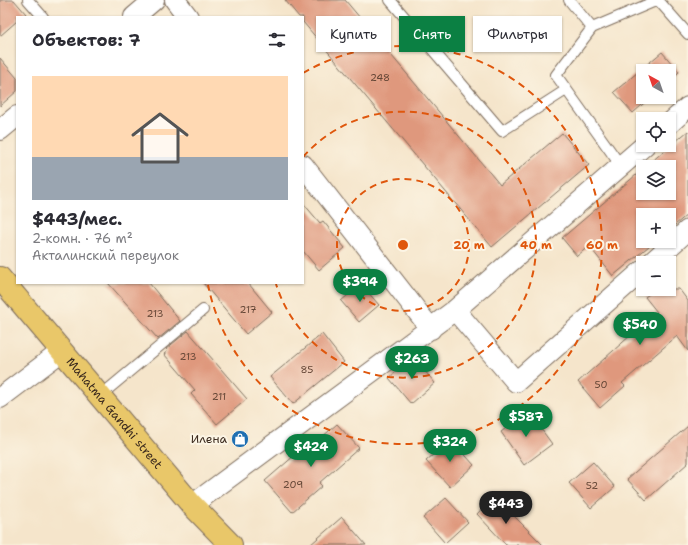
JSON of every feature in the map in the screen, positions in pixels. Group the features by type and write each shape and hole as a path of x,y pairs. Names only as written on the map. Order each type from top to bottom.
{"main road":[{"name":"Mahatma Gandhi street","path":"0,278 192,505 231,545"}],"street":[{"path":"135,16 154,0"},
{"path":"175,0 187,16"},
{"path":"676,118 688,107"},
{"path":"0,130 16,117"},
{"path":"192,505 456,310 637,152"},
{"path":"304,165 431,328"},
{"path":"659,256 688,230"},
{"path":"456,310 516,382 636,276"},
{"path":"0,398 62,351"}],"lane":[{"path":"28,0 41,16"},
{"path":"390,0 502,131 566,90"},
{"path":"569,0 592,28"},
{"path":"621,166 556,76 592,28 658,0 688,34"},
{"path":"100,396 203,310"}],"building":[{"path":"0,0 14,0 26,14 23,16 16,16 16,22 0,36"},
{"path":"285,0 345,0 358,16 316,16 316,37 304,23 304,16 298,16"},
{"path":"328,52 389,52 500,185 562,133 589,165 492,247"},
{"path":"662,52 672,64 648,64"},
{"path":"0,58 16,77 16,92 0,106"},
{"path":"636,74 636,104 643,104 633,113 614,92"},
{"path":"688,131 688,214 676,224 676,208 636,208 636,248 647,248 613,276 589,246 577,256 562,238 636,175 636,200 676,200 676,160 653,160 663,152 676,152 676,141"},
{"path":"304,204 320,223 323,221 345,248 319,270 304,252"},
{"path":"109,284 150,284 180,321 158,339"},
{"path":"204,284 249,284 272,312 246,334"},
{"path":"361,284 379,305 359,322 341,301"},
{"path":"676,289 679,289 688,301 688,351 677,336 622,383 625,386 600,408 578,382 657,312 645,297 676,296"},
{"path":"188,331 247,399 217,424 191,394 195,390 164,354 168,351 166,349"},
{"path":"322,334 344,362 293,404 270,377"},
{"path":"413,357 435,383 411,404 389,378"},
{"path":"528,411 552,444 524,465 501,432"},
{"path":"337,424 359,448 319,483 322,486 292,512 265,481 295,455 297,459"},
{"path":"688,426 688,463 646,500 627,479"},
{"path":"451,439 474,465 450,487 426,461"},
{"path":"593,462 615,487 591,508 569,483"},
{"path":"494,496 543,545 506,545 477,514"},
{"path":"446,498 468,522 445,543 423,518"},
{"path":"342,517 366,545 310,545"}],"place":[{"name":"Илена","path":"240,439"}]}
